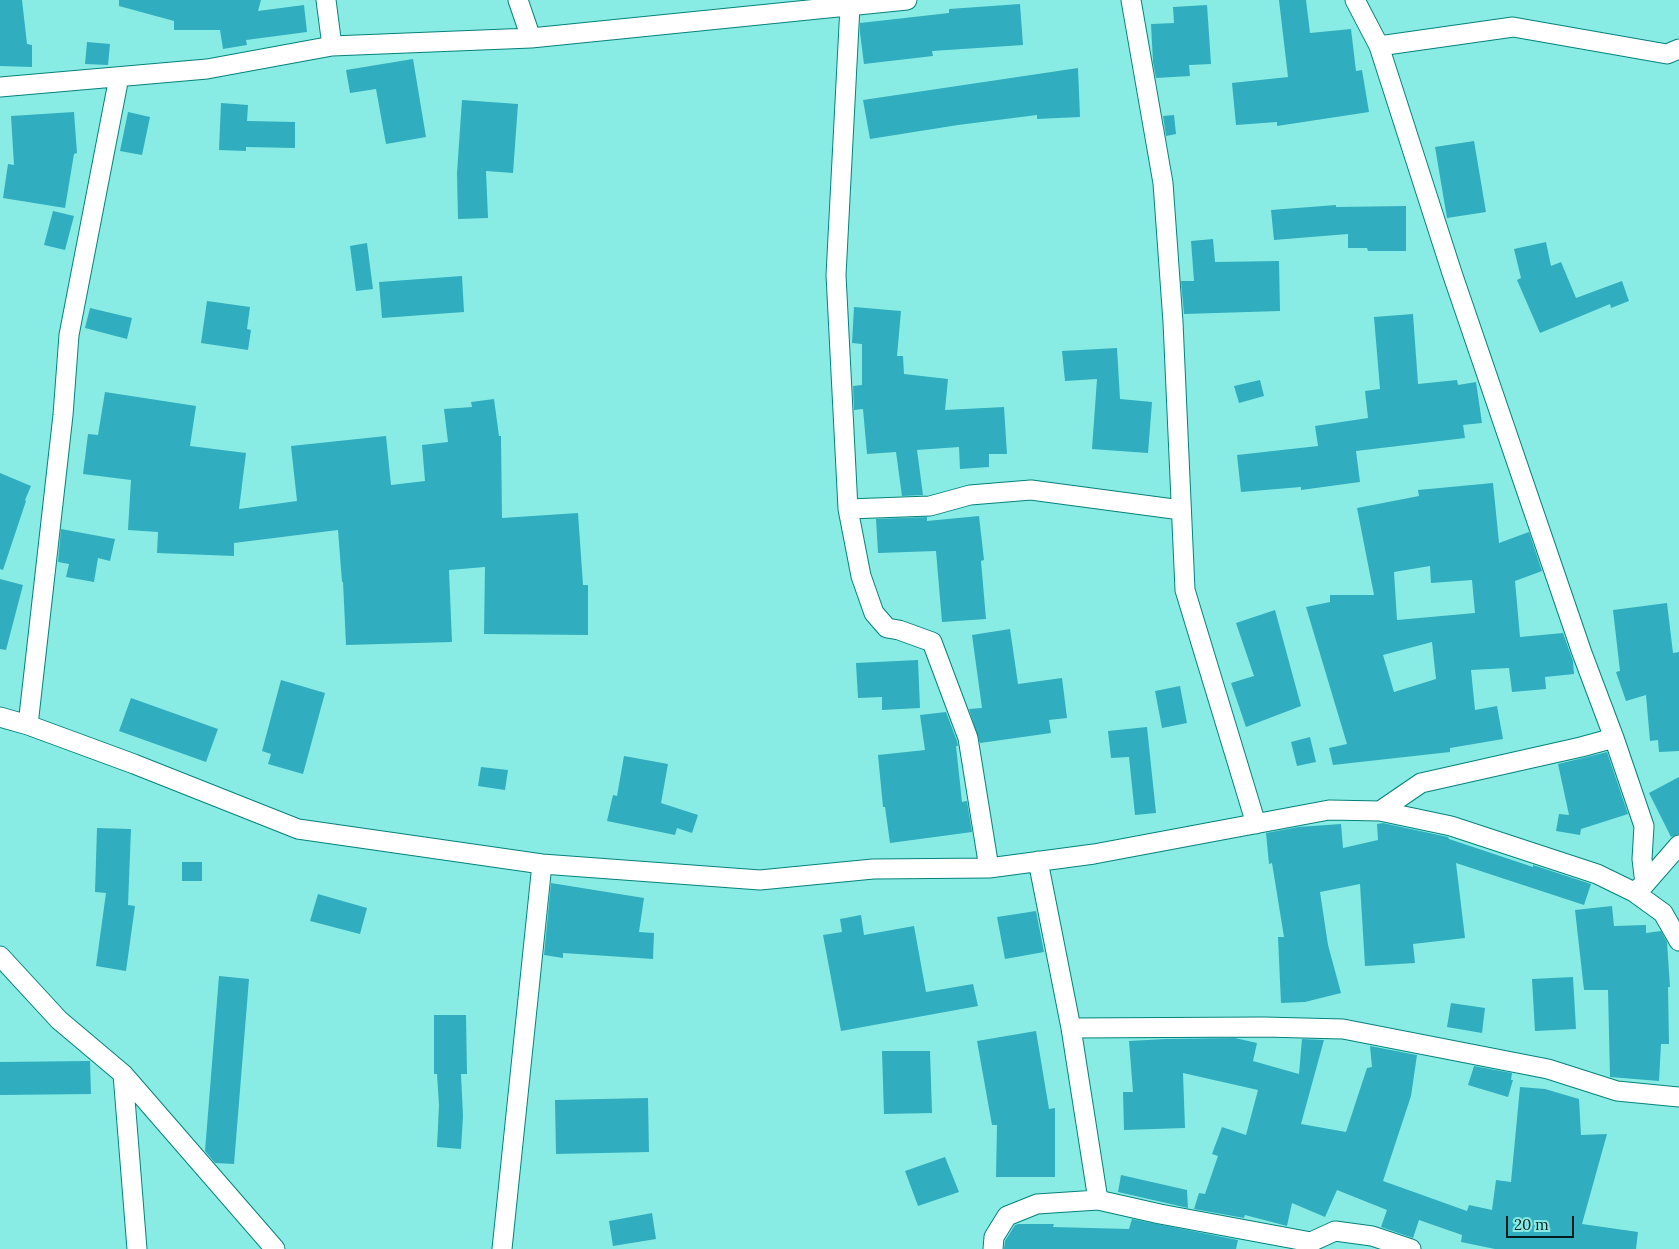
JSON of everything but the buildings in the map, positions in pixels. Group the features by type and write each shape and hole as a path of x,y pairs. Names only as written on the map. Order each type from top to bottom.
{"street":[{"path":"326,0 332,46"},
{"path":"518,0 531,38"},
{"path":"0,87 207,69 332,46 531,38 907,0"},
{"path":"1131,0 1163,183 1173,322 1184,590 1256,824"},
{"path":"1355,0 1379,46 1452,273 1579,644 1644,826 1639,888"},
{"path":"850,6 836,275 848,509 861,576 874,613 887,628 899,630 932,642 968,738 989,868"},
{"path":"1379,46 1513,27 1667,54 1679,49"},
{"path":"28,725 62,424 69,335 119,77"},
{"path":"848,509 930,506 970,495 1031,490 1181,510"},
{"path":"0,717 28,725 134,764 298,829 542,864 760,880 873,869 989,868 1094,854 1330,810 1380,811 1451,826 1639,888 1663,913 1679,941"},
{"path":"1380,811 1420,783 1614,738"},
{"path":"1639,888 1679,845"},
{"path":"1038,861 1071,1028 1098,1200"},
{"path":"502,1249 542,864"},
{"path":"0,956 59,1020 123,1074 275,1249"},
{"path":"1071,1028 1264,1027 1343,1029 1548,1069 1617,1091 1679,1096"},
{"path":"123,1074 137,1249"},
{"path":"993,1249 994,1238 1007,1216 1037,1204 1098,1200 1160,1214 1312,1242 1335,1231 1372,1236 1411,1249"}]}
